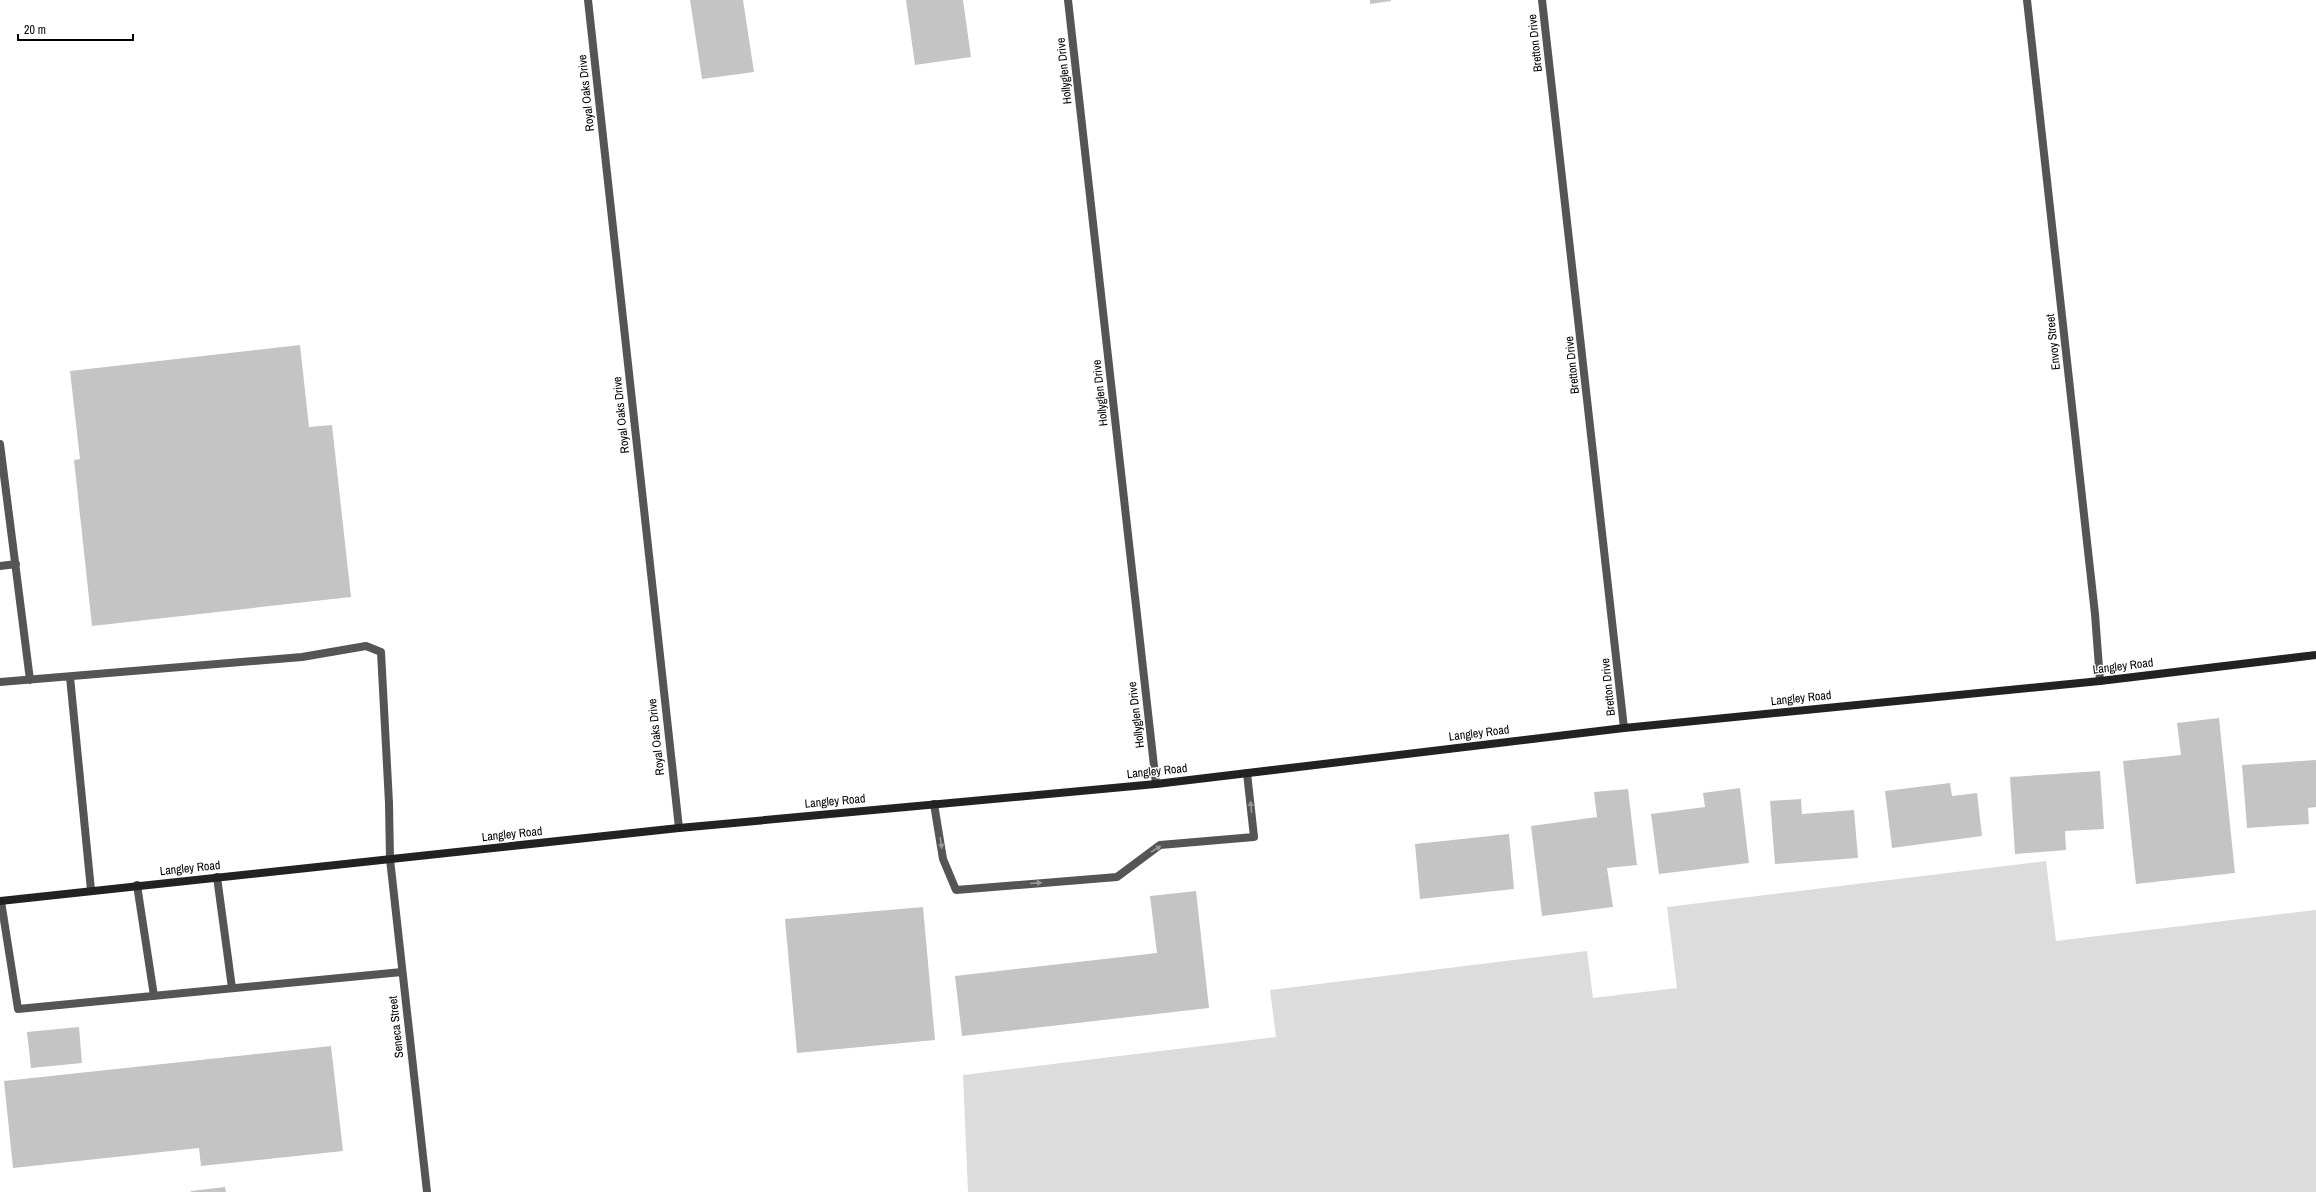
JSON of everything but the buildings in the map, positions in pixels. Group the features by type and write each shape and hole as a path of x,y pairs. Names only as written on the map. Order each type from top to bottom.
{"street":[{"name":"Royal Oaks Drive","path":"588,0 678,828"},
{"name":"Hollyglen Drive","path":"1068,0 1156,784"},
{"name":"Bretton Drive","path":"1542,0 1624,728"},
{"name":"Envoy Street","path":"2027,0 2094,606 2100,681"},
{"path":"0,444 30,680"},
{"path":"0,566 16,564"},
{"name":"Seneca Street","path":"70,677 302,657 366,646 381,652 389,803 390,859 426,1192"},
{"name":"Langley Road","path":"0,901 137,885 678,828 1156,784 1624,728 2100,681 2316,655"},
{"path":"0,682 70,677 91,890"},
{"path":"934,804 943,859 956,890 1117,877 1160,845 1254,838 1248,773"},
{"path":"218,877 232,988"},
{"path":"137,885 154,996"},
{"path":"0,901 18,1010 402,972"}],"shaded area":[{"path":"2046,861 2056,941 2316,910 2316,1192 968,1192 963,1075 1276,1037 1270,990 1587,951 1593,998 1677,988 1667,907"}]}
